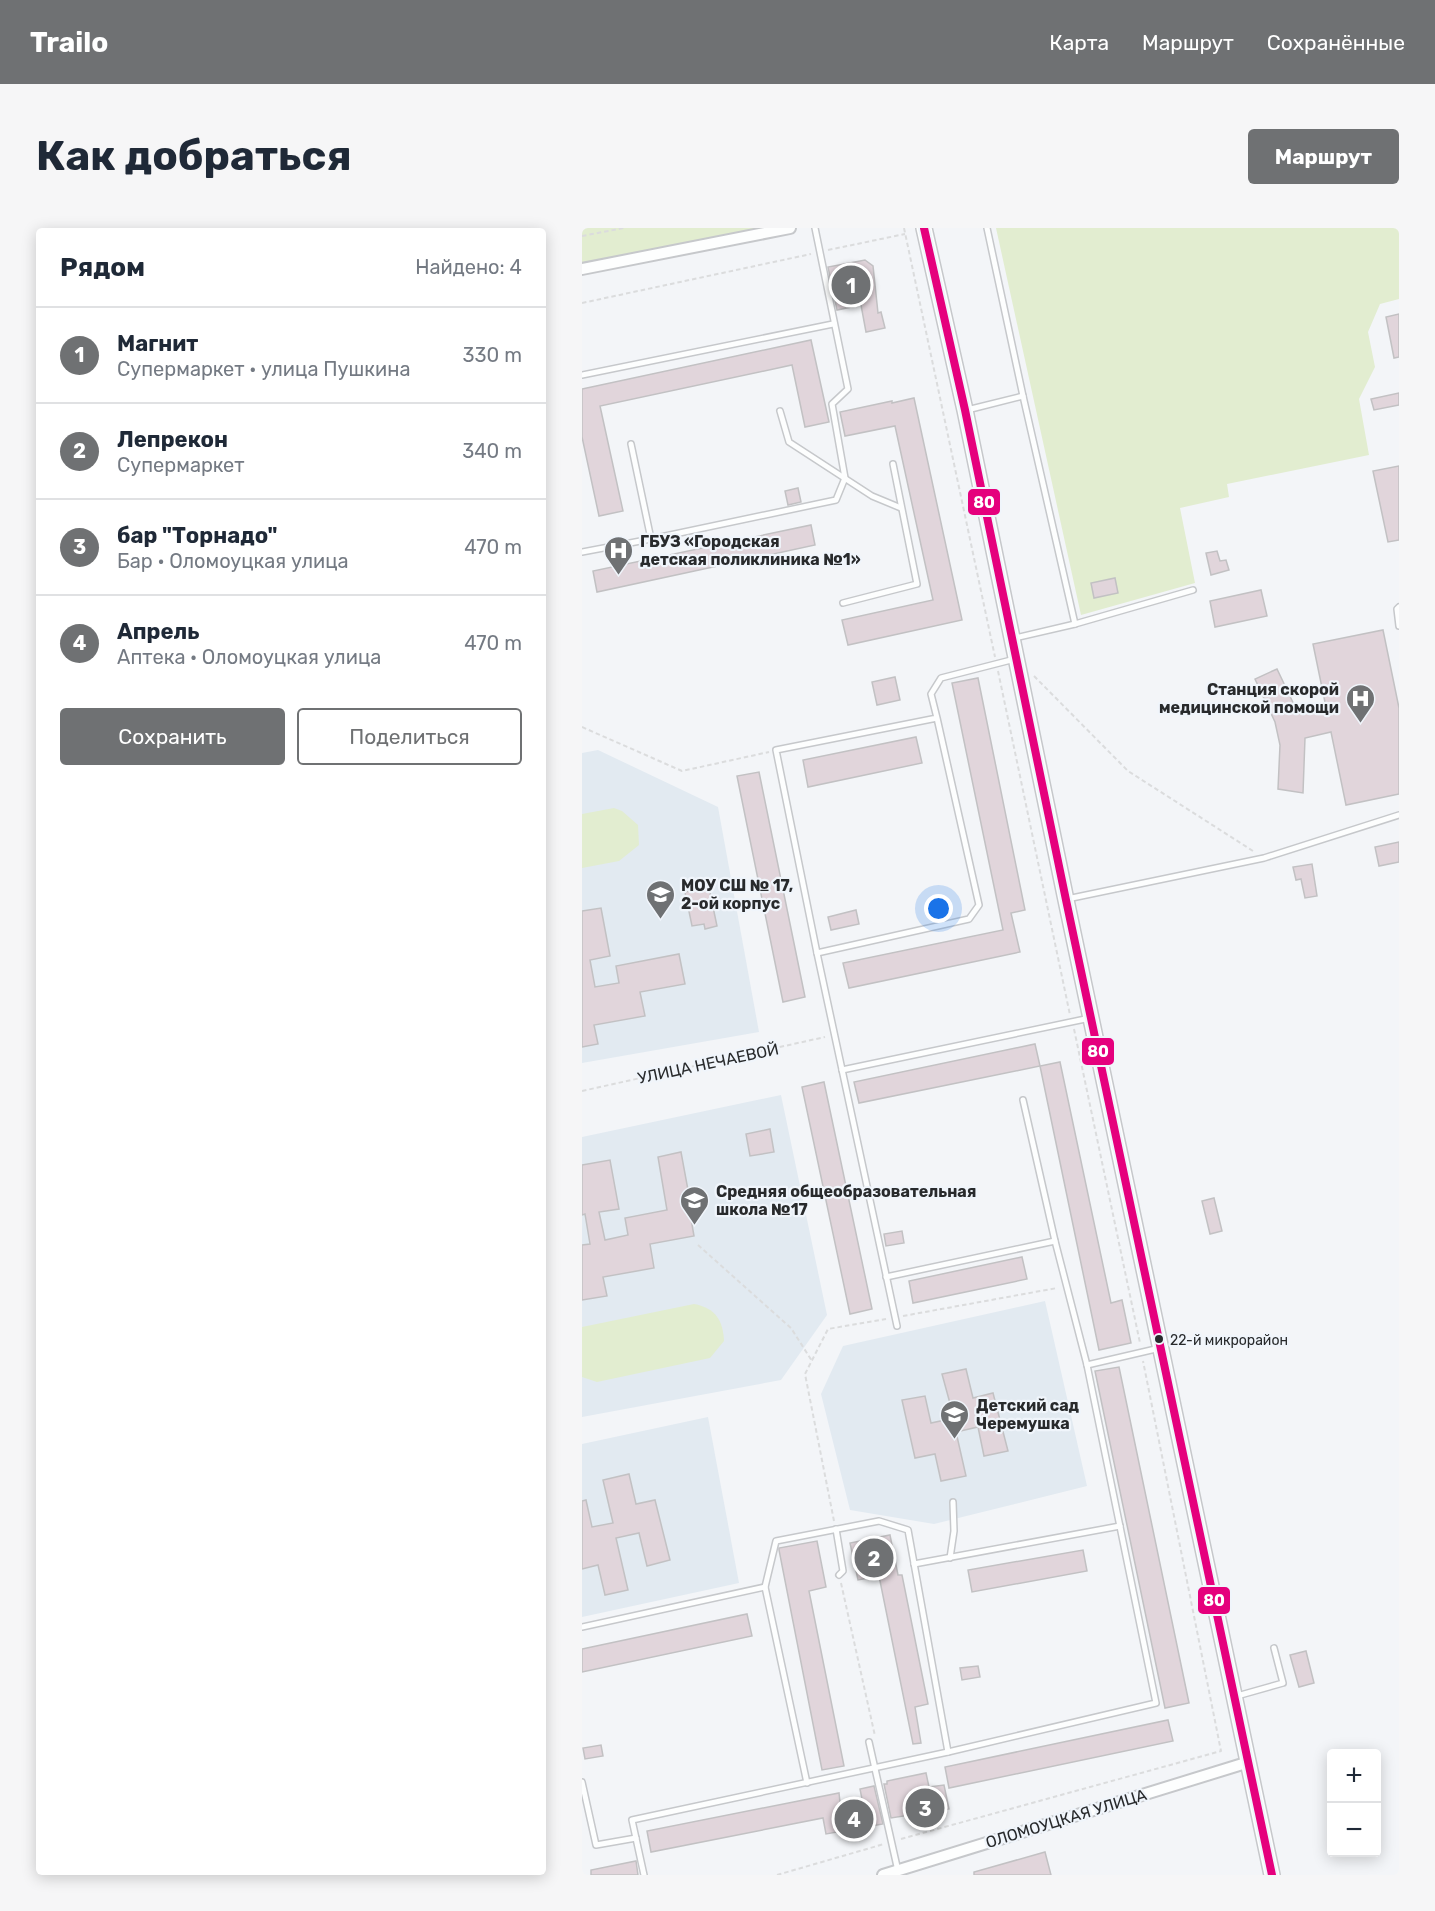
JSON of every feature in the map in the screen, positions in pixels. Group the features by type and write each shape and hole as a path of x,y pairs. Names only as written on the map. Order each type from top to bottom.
{"street":[{"path":"582,268 790,228"},
{"path":"924,228 965,410 1272,1875"},
{"name":"ОЛОМОУЦКАЯ УЛИЦА","path":"892,1873 1249,1762"}],"lane":[{"path":"582,552 836,500 845,478 832,404 848,389 815,228"},
{"path":"987,228 1075,624"},
{"path":"582,375 833,324"},
{"path":"965,410 1023,396"},
{"path":"780,411 789,442 872,496 901,508"},
{"path":"631,444 651,539"},
{"path":"843,603 917,584 893,464"},
{"path":"1013,639 1075,624 1193,590"},
{"path":"1399,607 1397,609 1399,626"},
{"path":"817,953 969,919 979,905 931,694 941,678 1017,659"},
{"path":"897,1326 834,1035 776,750 937,718"},
{"path":"1066,900 1264,858 1399,815"},
{"path":"842,1070 1091,1018"},
{"path":"644,1875 632,1820 948,1752 1156,1703 1087,1365 1055,1241 1023,1100"},
{"path":"886,1277 1055,1241"},
{"path":"1087,1365 1161,1348"},
{"path":"950,1558 954,1531 953,1502"},
{"path":"807,1783 765,1587 776,1541 879,1521 908,1530 948,1752"},
{"path":"914,1564 1120,1526"},
{"path":"836,1529 843,1571 839,1575"},
{"path":"582,1627 765,1587"},
{"path":"1235,1697 1283,1683 1275,1648"},
{"path":"869,1742 892,1873"},
{"path":"582,1782 596,1845 636,1838"}],"path":[{"path":"582,236 624,228"},
{"path":"582,303 905,234 904,228"},
{"path":"1017,659 1128,771 1264,858"},
{"path":"582,727 682,771 776,750"},
{"name":"УЛИЦА НЕЧАЕВОЙ","path":"582,1091 834,1035"},
{"path":"698,1245 791,1328 812,1361"},
{"path":"836,1529 805,1374 828,1329 1066,1286"},
{"path":"839,1575 876,1741 869,1742"}],"shaded area":[{"name":"МОУ СШ № 17, 2-ой корпус","path":"598,750 718,807 759,1032 582,1063 582,753"},
{"name":"Средняя общеобразовательная школа №17","path":"781,1095 827,1315 781,1380 582,1417 582,1137"},
{"name":"Детский сад Черемушка","path":"1045,1301 1087,1486 934,1524 850,1510 821,1394 843,1346"},
{"path":"708,1417 739,1583 582,1617 582,1444"}],"green space":[{"path":"582,228 764,228 582,264"},
{"path":"996,228 1399,228 1399,299 1380,304 1368,332 1375,367 1359,399 1369,455 1227,484 1229,497 1180,508 1195,583 1081,615"},
{"path":"614,808 622,811 638,825 639,845 619,861 582,868 582,814"},
{"path":"694,1304 713,1312 722,1327 724,1341 710,1358 597,1382 582,1377 582,1327"}],"building":[{"path":"865,260 873,266 878,313 881,312 885,328 866,332 861,305 837,310 828,267"},
{"path":"1399,314 1399,357 1394,358 1386,317"},
{"path":"811,340 829,422 805,427 792,365 600,406 623,511 599,516 582,437 582,389"},
{"path":"1399,393 1399,405 1374,410 1371,399"},
{"path":"914,398 962,620 848,645 842,620 933,600 895,426 845,436 840,412"},
{"path":"1399,466 1399,540 1388,542 1373,471"},
{"path":"798,488 801,502 788,505 785,491"},
{"path":"811,525 815,545 597,592 593,571"},
{"path":"1217,551 1220,561 1226,560 1229,570 1211,575 1206,553"},
{"path":"1115,578 1118,593 1094,598 1091,583"},
{"path":"1261,590 1267,616 1215,627 1210,601"},
{"path":"1383,630 1399,708 1399,794 1346,805 1331,732 1305,738 1303,793 1278,789 1280,745 1275,722 1255,679 1277,669 1298,713 1326,707 1313,644"},
{"path":"895,677 900,700 877,705 872,682"},
{"path":"978,678 1025,910 1011,913 1020,952 849,988 843,963 1003,930 952,683"},
{"path":"916,737 922,763 808,787 803,760"},
{"path":"759,772 805,997 783,1002 737,776"},
{"path":"1399,842 1399,862 1379,866 1375,847"},
{"path":"1312,864 1317,896 1305,898 1301,879 1296,880 1293,867"},
{"path":"709,888 717,926 705,929 704,924 692,926 685,892"},
{"path":"601,908 610,956 590,960 595,987 619,983 616,966 679,954 685,984 640,992 645,1016 594,1025 598,1044 582,1047 582,911"},
{"path":"856,910 859,924 831,930 828,917"},
{"path":"1035,1044 1040,1066 859,1103 854,1082"},
{"path":"1060,1062 1111,1303 1122,1300 1131,1343 1099,1350 1040,1066"},
{"path":"824,1082 872,1309 850,1314 802,1087"},
{"path":"770,1129 774,1152 750,1156 746,1134"},
{"path":"681,1152 694,1236 650,1244 654,1268 603,1277 607,1296 582,1300 582,1245 590,1244 585,1214 582,1215 582,1165 610,1160 619,1209 599,1212 605,1240 628,1235 625,1218 667,1210 658,1157"},
{"path":"1214,1198 1222,1231 1210,1234 1202,1201"},
{"path":"902,1231 904,1243 886,1246 884,1234"},
{"path":"1022,1257 1027,1279 913,1303 909,1281"},
{"path":"1119,1367 1189,1703 1165,1708 1095,1371"},
{"path":"966,1369 973,1398 993,1393 1008,1451 984,1456 978,1427 956,1432 966,1476 941,1481 935,1454 915,1458 902,1400 925,1396 931,1423 954,1418 942,1374"},
{"path":"629,1474 636,1504 655,1500 670,1560 647,1566 639,1533 616,1538 628,1590 605,1595 598,1565 582,1569 582,1501 586,1500 592,1527 613,1523 603,1480"},
{"path":"890,1535 898,1575 902,1575 928,1704 915,1707 921,1743 913,1744 879,1576 858,1580 850,1543"},
{"path":"817,1541 826,1587 809,1591 844,1766 822,1770 779,1550 779,1548"},
{"path":"1083,1550 1087,1571 972,1592 968,1570"},
{"path":"747,1614 752,1636 582,1672 582,1649"},
{"path":"1306,1651 1314,1683 1299,1687 1290,1655"},
{"path":"978,1666 980,1677 962,1680 960,1668"},
{"path":"1168,1720 1173,1741 949,1788 945,1767"},
{"path":"601,1745 603,1756 585,1759 583,1748"},
{"path":"926,1773 929,1787 944,1785 949,1809 891,1818 884,1784 887,1784 887,1781"},
{"path":"874,1786 883,1824 826,1834 823,1818 651,1852 647,1831 839,1793 840,1802 862,1799 860,1789"},
{"path":"1045,1852 1051,1875 974,1875 974,1872"},
{"path":"636,1861 638,1875 591,1875 591,1870"}],"transit line":[{"name":"80","path":"924,228 965,410 1272,1875"}],"place":[{"name":"Магнит","path":"851,285"},
{"name":"ГБУЗ «Городская детская поликлиника №1»","path":"619,576"},
{"name":"Станция скорой медицинской помощи","path":"1360,724"},
{"name":"МОУ СШ № 17, 2-ой корпус","path":"660,920"},
{"name":"Средняя общеобразовательная школа №17","path":"695,1226"},
{"name":"22-й микрорайон","path":"1159,1339"},
{"name":"Детский сад Черемушка","path":"955,1440"},
{"name":"Лепрекон","path":"874,1558"},
{"name":"бар \"Торнадо\"","path":"925,1808"},
{"name":"Апрель","path":"854,1819"}]}
